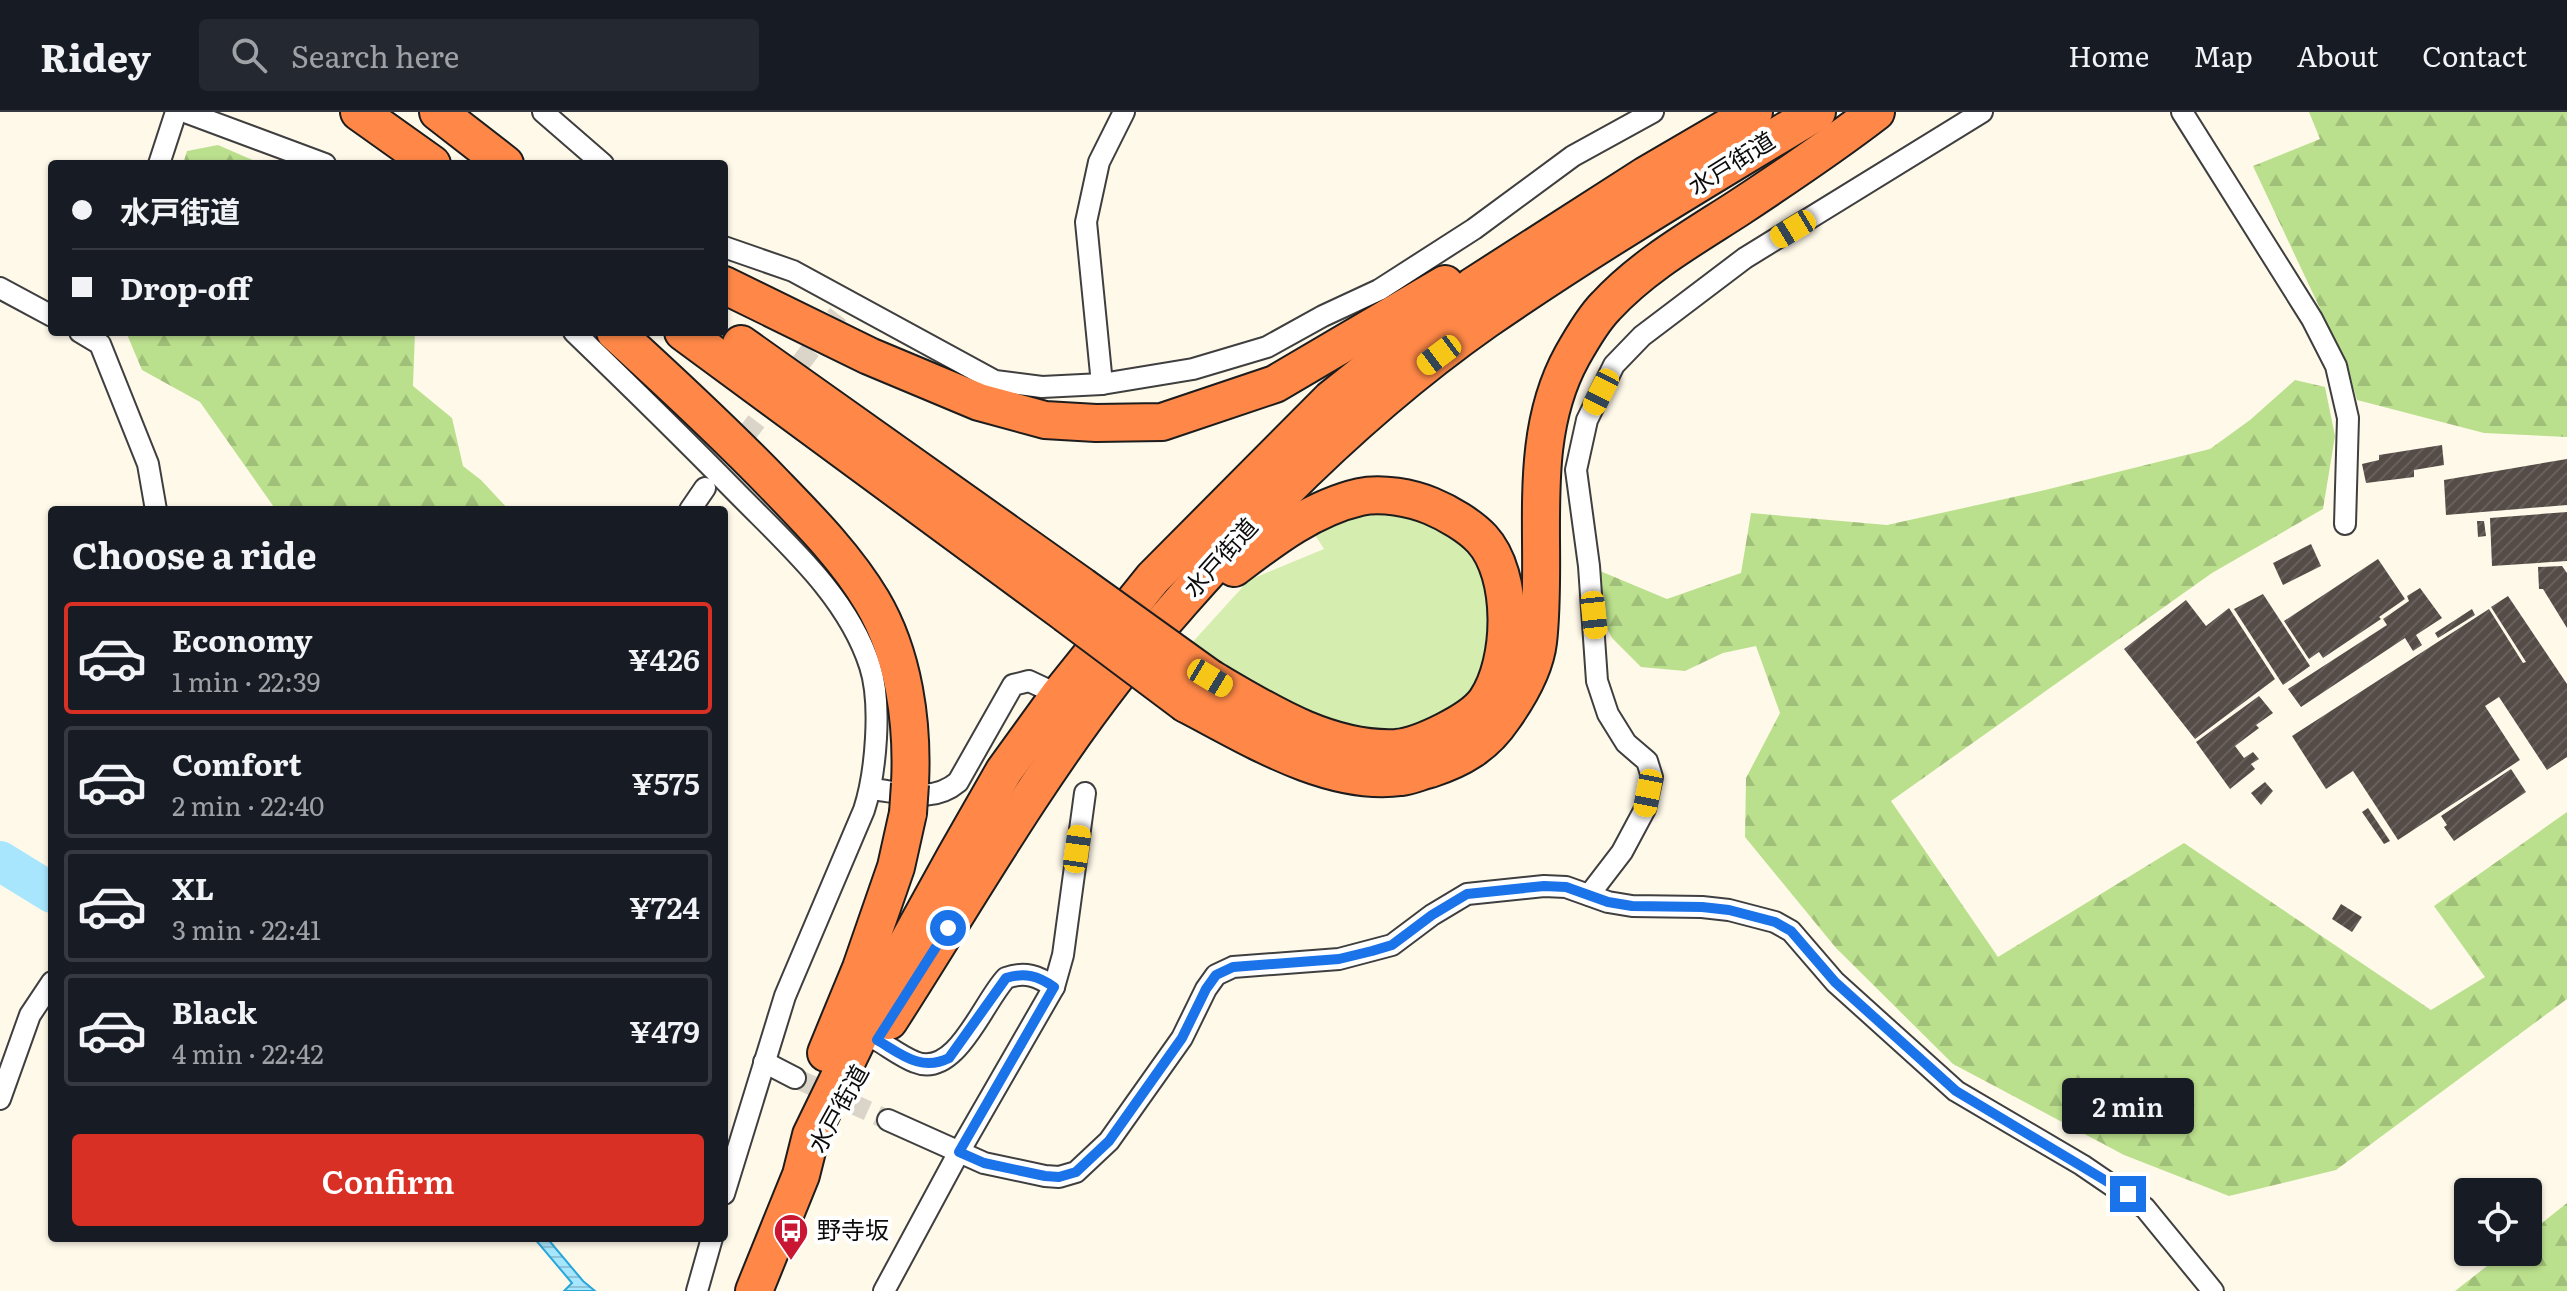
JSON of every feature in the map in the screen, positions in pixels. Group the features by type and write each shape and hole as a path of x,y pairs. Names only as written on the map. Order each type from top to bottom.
{"highway":[{"path":"359,112 426,160"},
{"path":"438,112 500,160"},
{"name":"水戸街道","path":"754,1291 801,1175 811,1135 883,987 1004,771 1059,695 1153,578 1331,399 1473,286 1646,175 1754,112"},
{"name":"水戸街道","path":"801,1175 827,1134 877,1040 1023,809 1115,678 1234,542 1352,426 1485,321 1817,112"},
{"path":"728,336 1198,691 1308,763 1361,776 1401,777 1443,765 1475,750 1497,728 1513,704 1537,646 1542,567 1542,467 1550,416 1571,357 1604,307 1684,243 1841,139 1876,112"},
{"path":"728,287 869,356 979,402 1045,420 1162,422 1275,384 1549,222 1646,175"},
{"path":"619,336 722,429 821,532 873,603 901,674 909,722 909,799 896,867 861,968 776,1184 770,1254"},
{"path":"689,336 1074,600"},
{"path":"1070,742 1232,570 1278,534 1334,505 1363,496 1420,501 1441,510 1482,539 1497,561 1504,583 1506,610 1503,653 1497,677 1485,702 1440,734 1398,748 1357,744 1321,735 1198,691"}],"street":[{"path":"160,160 176,112"},
{"path":"185,112 314,160"},
{"path":"543,112 598,160"},
{"path":"1102,384 1086,222 1099,162 1124,112"},
{"path":"728,248 793,271 844,308 995,381 1042,387 1102,384 1193,369 1267,347 1379,290 1474,229 1573,156 1653,112"},
{"path":"1589,895 1622,852 1645,809 1652,777 1647,761 1626,743 1608,714 1597,681 1589,566 1576,470 1587,420 1614,365 1642,336 1745,258 1982,112"},
{"path":"2182,112 2312,319 2336,366 2348,418 2345,524"},
{"path":"0,288 48,314"},
{"path":"578,336 744,499 815,574 842,608 869,662 875,683 871,789 785,996 728,1181"},
{"path":"102,338 148,464 155,506"},
{"path":"693,506 705,488"},
{"path":"871,789 927,796 951,788 958,782 1013,685 1029,681 1059,695"},
{"path":"884,1291 1054,987 1063,955 1085,793"},
{"path":"888,1120 984,1163 1045,1176 1059,1177 1076,1172 1109,1141 1182,1038 1216,975 1233,967 1339,959 1392,945 1467,894 1544,886 1566,887 1608,902 1632,906 1729,910 1775,922 1791,931 1835,982 1956,1091 2082,1165 2145,1208 2213,1291"},
{"path":"877,1040 917,1063 938,1064 959,1047 1006,978 1025,974 1040,977 1054,987"},
{"path":"0,1099 30,1015 48,988"},
{"path":"764,1062 795,1078"},
{"path":"697,1291 711,1242"}],"green space":[{"path":"2309,112 2567,112 2567,437 2484,433 2357,400 2347,366 2253,166 2320,139"},
{"path":"218,145 253,160 184,160 187,151"},
{"path":"128,336 415,336 413,386 452,418 463,466 505,506 273,506 200,402 142,370"},
{"path":"2295,380 2325,387 2335,436 2323,509 2212,573 1891,801 1998,957 2184,843 2431,1010 2485,977 2434,906 2567,812 2567,999 2336,1170 2229,1196 2124,1155 1953,1064 1836,948 1745,837 1746,778 1780,713 1756,646 1723,653 1685,671 1641,667 1612,638 1598,611 1600,571 1667,599 1741,573 1751,513 1887,525 2045,490 2210,449 2250,420"},
{"path":"1361,510 1415,514 1469,546 1485,571 1492,657 1473,690 1458,708 1418,729 1373,736 1325,726 1189,646 1249,580 1324,549 1310,527"},
{"path":"2567,1203 2567,1291 2455,1291 2487,1266 2542,1266 2542,1223"}],"water":[{"path":"537,1242 550,1242 595,1291 564,1291 572,1283"}],"building":[{"path":"2442,445 2444,465 2414,470 2414,477 2366,483 2362,464 2379,460 2379,455"},
{"path":"2567,459 2567,505 2446,515 2444,480"},
{"path":"2567,512 2567,561 2492,566 2490,518"},
{"path":"2477,521 2484,521 2486,536 2478,537"},
{"path":"2311,544 2321,566 2283,585 2273,563"},
{"path":"2378,559 2405,599 2323,658 2319,652 2309,659 2284,621"},
{"path":"2562,566 2567,573 2567,628 2543,589 2539,589 2538,567"},
{"path":"2420,588 2442,618 2416,635 2422,645 2413,651 2405,638 2301,707 2288,689 2387,625 2383,619 2409,601 2407,596"},
{"path":"2263,594 2310,666 2283,685 2234,609"},
{"path":"2508,596 2567,684 2567,757 2547,770 2499,697 2485,706 2520,760 2398,840 2353,771 2326,789 2292,736 2489,609 2523,663 2526,662 2491,607"},
{"path":"2186,600 2206,626 2229,608 2275,679 2195,739 2124,649"},
{"path":"2472,609 2475,615 2438,638 2435,633"},
{"path":"2259,696 2273,713 2235,746 2244,758 2253,752 2259,759 2251,764 2255,769 2230,789 2196,742"},
{"path":"2511,769 2526,792 2454,841 2444,827 2447,825 2441,816"},
{"path":"2265,782 2273,791 2261,805 2251,793"},
{"path":"2368,808 2390,841 2384,844 2362,812"},
{"path":"2341,904 2362,917 2352,932 2332,919"}],"waterway":[{"path":"0,861 48,891"}],"tunnel":[{"path":"708,485 838,314"},
{"path":"795,1078 888,1120"}],"place":[{"name":"野寺坂","path":"791,1262"}],"route":[{"path":"948,928 877,1040 917,1063 938,1064 949,1058 1006,978 1025,974 1040,977 1054,987 959,1152 984,1163 1059,1177 1076,1172 1088,1163 1109,1141 1182,1038 1216,975 1233,967 1339,959 1372,951 1392,945 1467,894 1544,886 1566,887 1608,902 1632,906 1729,910 1775,922 1791,931 1835,982 1956,1091 2128,1194"}]}
